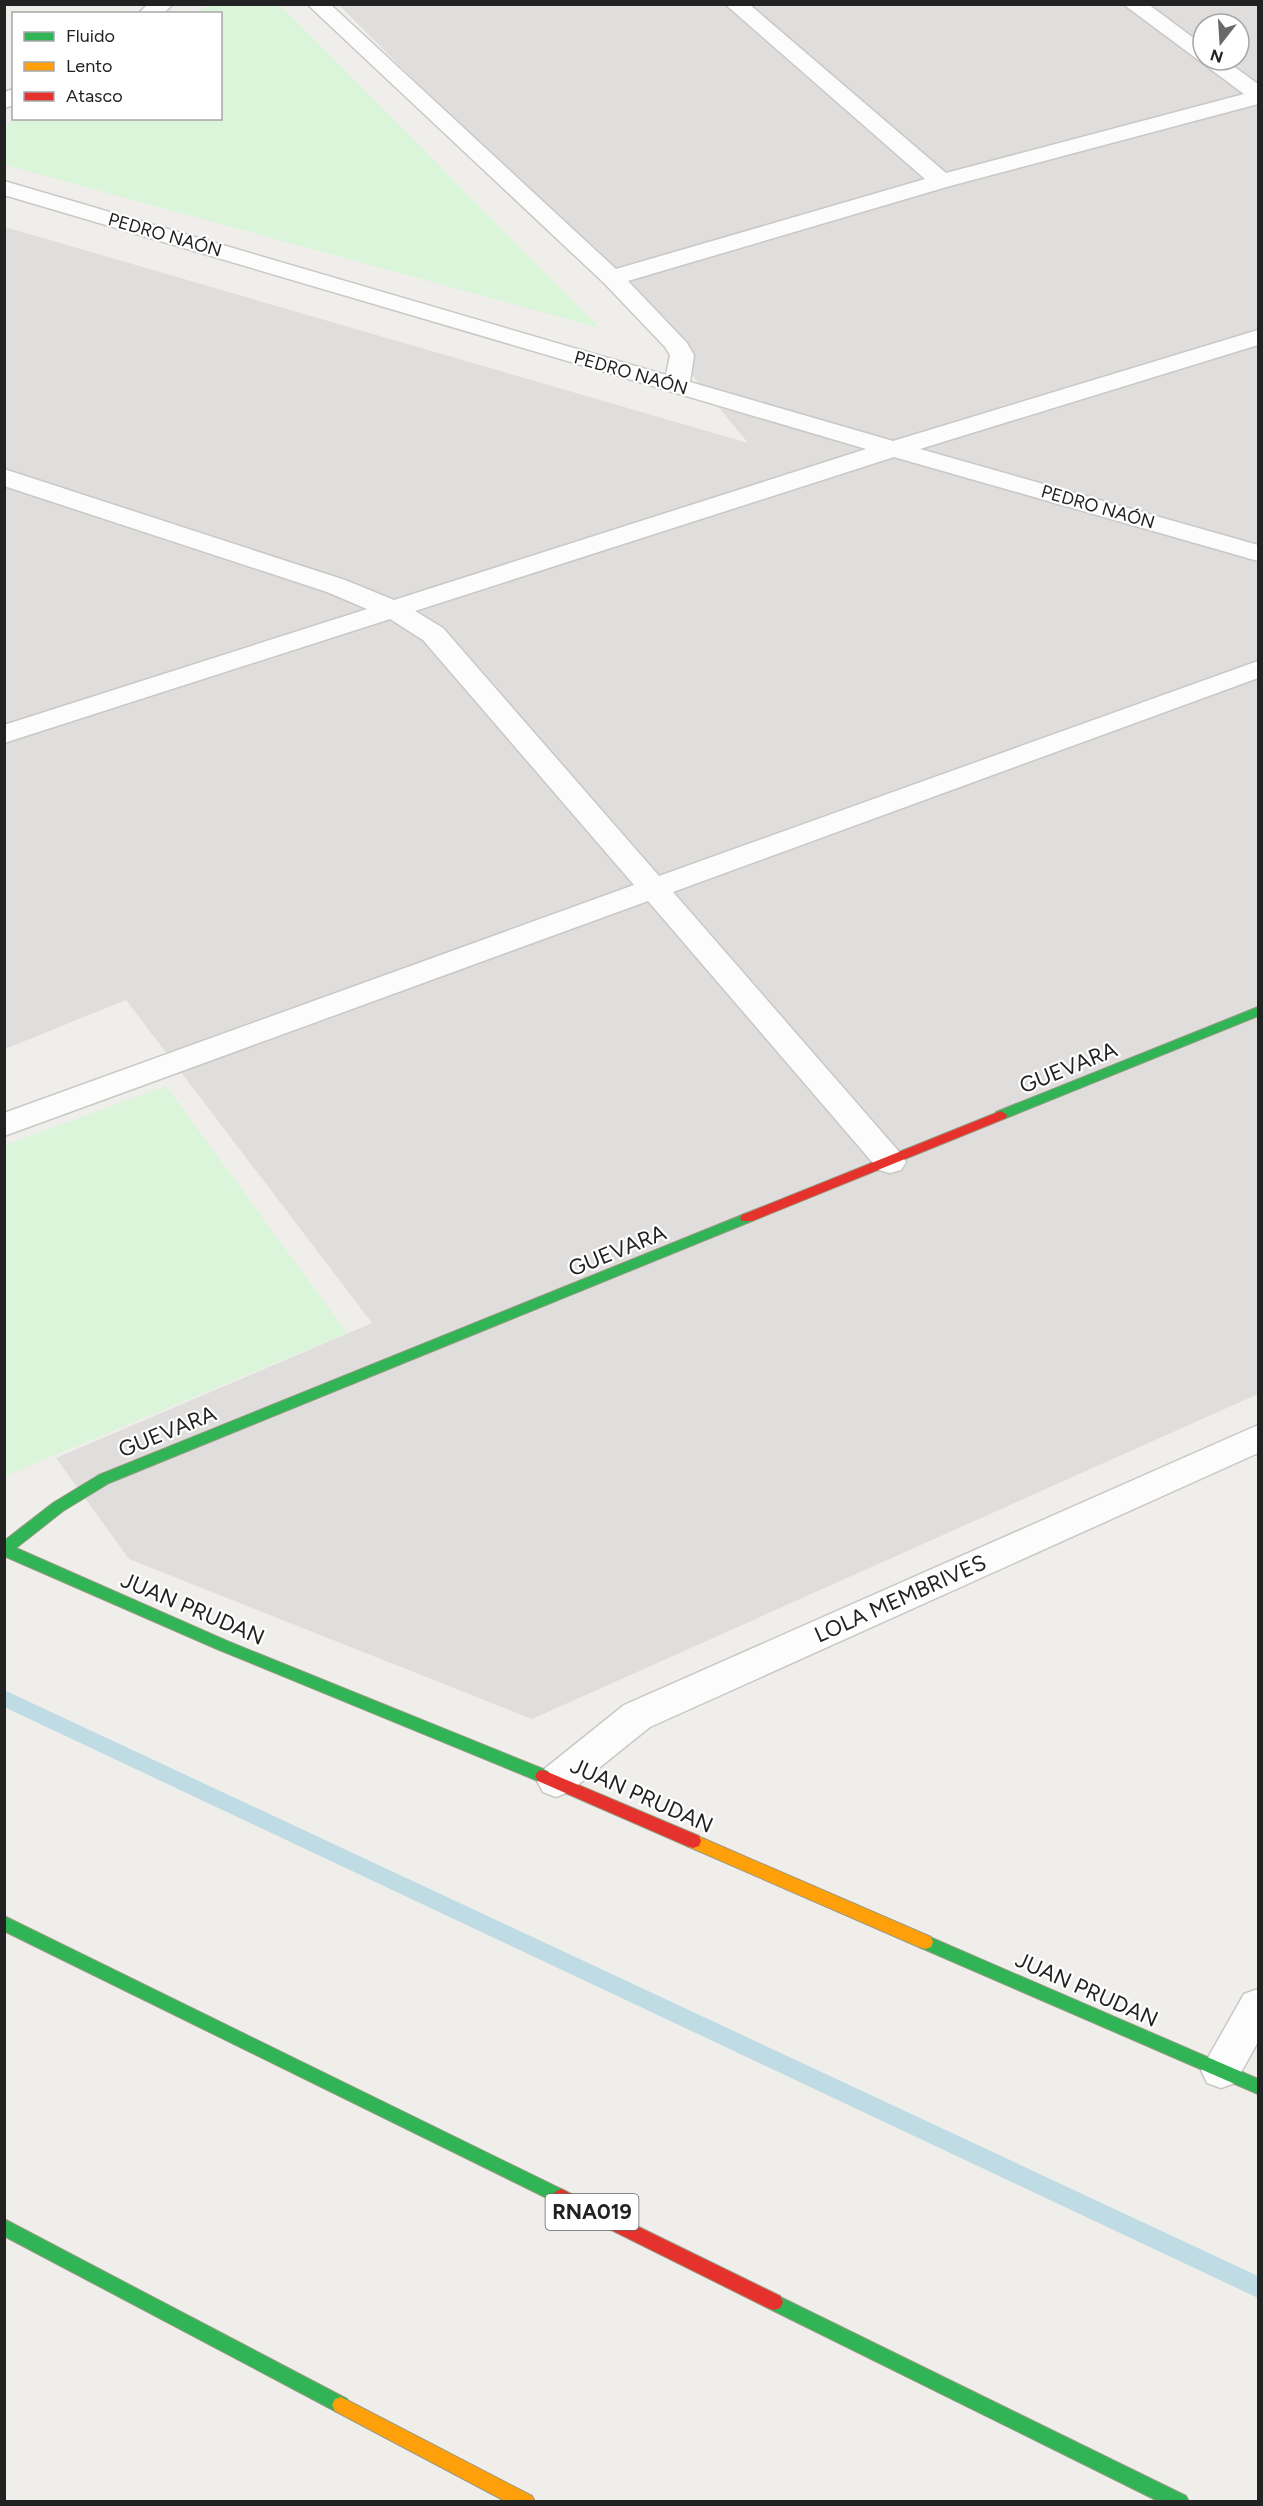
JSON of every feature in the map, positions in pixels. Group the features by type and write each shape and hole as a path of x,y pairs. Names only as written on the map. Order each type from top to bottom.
{"main road":[{"name":"GUEVARA","path":"5,1549 58,1507 104,1479 1258,1011"},
{"name":"JUAN PRUDAN","path":"5,1549 222,1645 556,1780 1258,2087"},
{"name":"RNA019","path":"4,1923 1180,2502"},
{"path":"4,2227 526,2502"}],"street":[{"path":"317,4 612,278 675,343 682,356 677,386"},
{"path":"735,4 942,181"},
{"path":"1133,4 1191,46"},
{"path":"1227,72 1258,95"},
{"path":"612,278 942,181 1258,95"},
{"name":"PEDRO NAÓN","path":"4,188 893,449 1258,553"},
{"path":"4,734 893,449 1258,337"},
{"path":"4,477 336,586 394,610 434,634 890,1162"},
{"path":"4,1125 1258,669"},
{"name":"LOLA MEMBRIVES","path":"556,1780 637,1716 1258,1438"},
{"path":"1221,2070 1258,2006"}],"shaded area":[{"path":"339,5 1258,5 1258,1394 532,1719 129,1559 56,1458 372,1323 126,1000 5,1049 5,227 748,443 612,278"}],"green space":[{"path":"210,5 280,5 600,328 5,165 5,126 15,120 222,120 222,12 197,12"},
{"path":"166,1086 347,1333 5,1476 5,1145"}],"waterway":[{"path":"4,1698 1258,2287"}],"traffic: fast":[{"path":"1001,1115 1258,1011"},
{"path":"5,1549 58,1507 104,1479 747,1218"},
{"path":"4,1549 222,1645 543,1776"},
{"path":"4,1923 561,2197"},
{"path":"925,1942 1258,2087"},
{"path":"4,2227 341,2405"},
{"path":"774,2302 1180,2502"}],"traffic: slow":[{"path":"693,1841 925,1942"},
{"path":"341,2405 526,2502"}],"traffic: jam":[{"path":"747,1218 1001,1115"},
{"path":"543,1776 693,1841"},
{"path":"561,2197 774,2302"}]}
